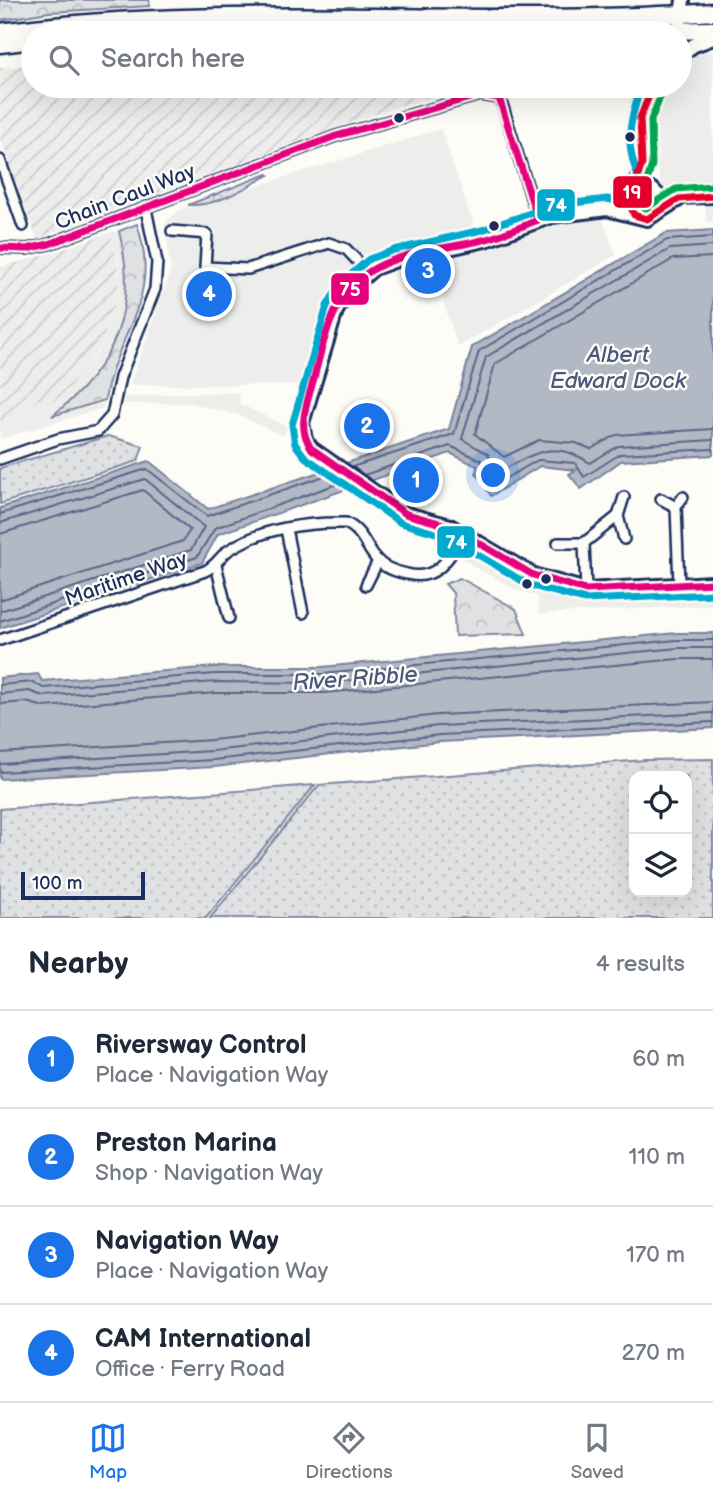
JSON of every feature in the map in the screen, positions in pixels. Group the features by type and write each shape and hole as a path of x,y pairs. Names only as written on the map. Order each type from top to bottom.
{"highway":[{"path":"686,21 708,12"},
{"path":"131,21 562,15 680,21"},
{"path":"692,24 713,30"},
{"path":"0,32 21,30"},
{"path":"0,44 21,41"}],"street":[{"path":"692,49 713,38"},
{"name":"Chain Caul Way","path":"0,248 27,249 49,244 336,136 468,98"},
{"name":"Chain Caul Way","path":"497,98 503,107 538,220"},
{"path":"645,103 646,98"},
{"path":"634,215 629,206 642,164 640,118 647,98"},
{"path":"0,160 23,226"},
{"path":"642,164 661,202 659,212"},
{"path":"713,196 680,199 643,188 607,209 538,220 485,240 396,260 368,272 348,291 336,311 302,423 308,444 383,499 406,514 436,521 464,534 533,575 586,590 713,583"},
{"path":"607,209 647,219 680,199"},
{"path":"0,459 58,439 98,431 112,415 120,377 146,319 155,289 156,262 146,209"},
{"path":"172,231 207,234 205,267 248,269 329,243 346,249 368,272"},
{"path":"624,497 618,516 624,539"},
{"path":"679,585 676,507 683,497"},
{"path":"661,499 676,507"},
{"path":"558,543 584,543 618,516"},
{"name":"Maritime Way","path":"0,640 216,565 228,551 286,529 346,523 355,527 366,540 377,561"},
{"path":"286,529 303,613"},
{"path":"366,585 377,561 397,572 420,578 433,574 447,560 464,534"},
{"path":"584,543 586,590"},
{"path":"216,565 222,579 229,618"}],"shaded area":[{"path":"713,51 713,222 706,222 705,193 661,187 649,122 660,98 692,98 692,58 697,53"},
{"path":"21,65 21,98 430,98 329,130 37,239 0,139 0,68"},
{"path":"441,129 476,232 389,256 337,285 321,321 300,385 130,385 171,270 165,223 179,210"},
{"path":"601,215 616,255 458,347 431,263 543,225"},
{"path":"119,231 127,285 118,333 96,374 54,415 105,400 103,408 0,439 0,426 16,421 25,408 38,400 46,407 64,394 101,348 118,294 119,262 110,232"},
{"path":"110,232 118,262 118,294 101,347 64,394 46,407 38,400 25,408 16,421 0,426 0,267 55,252"},
{"path":"239,393 240,404 288,427 283,436 238,415 190,403 124,404 124,397"},
{"path":"464,550 508,578 551,594 617,602 713,596 713,605 539,614 538,597 515,589 478,569 460,557"}],"green space":[{"path":"0,0 149,0 150,6 49,12 0,20"},
{"path":"269,175 220,200 188,205"},
{"path":"137,224 144,251 145,274 135,315 118,354 105,400 52,416 92,377 117,334 126,286 119,231"},
{"path":"108,436 143,446 138,461 0,504 0,468"},
{"path":"460,578 516,609 526,634 455,636 453,593 445,584"},
{"path":"713,759 713,918 210,918 319,785 645,760"},
{"path":"315,785 206,918 0,918 0,809"}],"water":[{"name":"Albert Edward Dock","path":"713,230 713,455 621,461 581,489 569,474 576,470 540,466 491,496 476,473 477,466 450,453 218,534 202,563 0,628 0,508 149,461 208,509 449,429 472,347 666,233"},
{"name":"River Ribble","path":"677,633 713,633 713,728 440,742 214,767 0,779 0,678 38,674 42,681 215,667 322,667"}],"transit line":[{"name":"75","path":"0,248 27,249 49,244 336,136 469,98"},
{"name":"75","path":"499,98 538,220"},
{"name":"74","path":"638,98 632,118 630,145 636,172 649,202 647,207 607,199 550,206 482,230 394,250 369,259 340,284 327,306 292,425 295,444 305,457 401,523 446,536 529,585 585,600 713,594"},
{"name":"19","path":"648,98 640,118 642,164 629,202 634,215 647,219 679,199 713,196"},
{"path":"660,98 651,120 652,165 640,202 642,206 646,208 676,189 712,186"},
{"name":"75","path":"538,220 483,240 397,259 381,265 353,285 338,305 324,341 304,414 307,441 312,449 406,514 450,526 533,575 586,590 713,583"}],"place":[{"name":"Navigation Way","path":"428,271"},
{"name":"CAM International","path":"209,294"},
{"name":"Preston Marina","path":"367,426"},
{"name":"Riversway Control","path":"416,480"}]}
